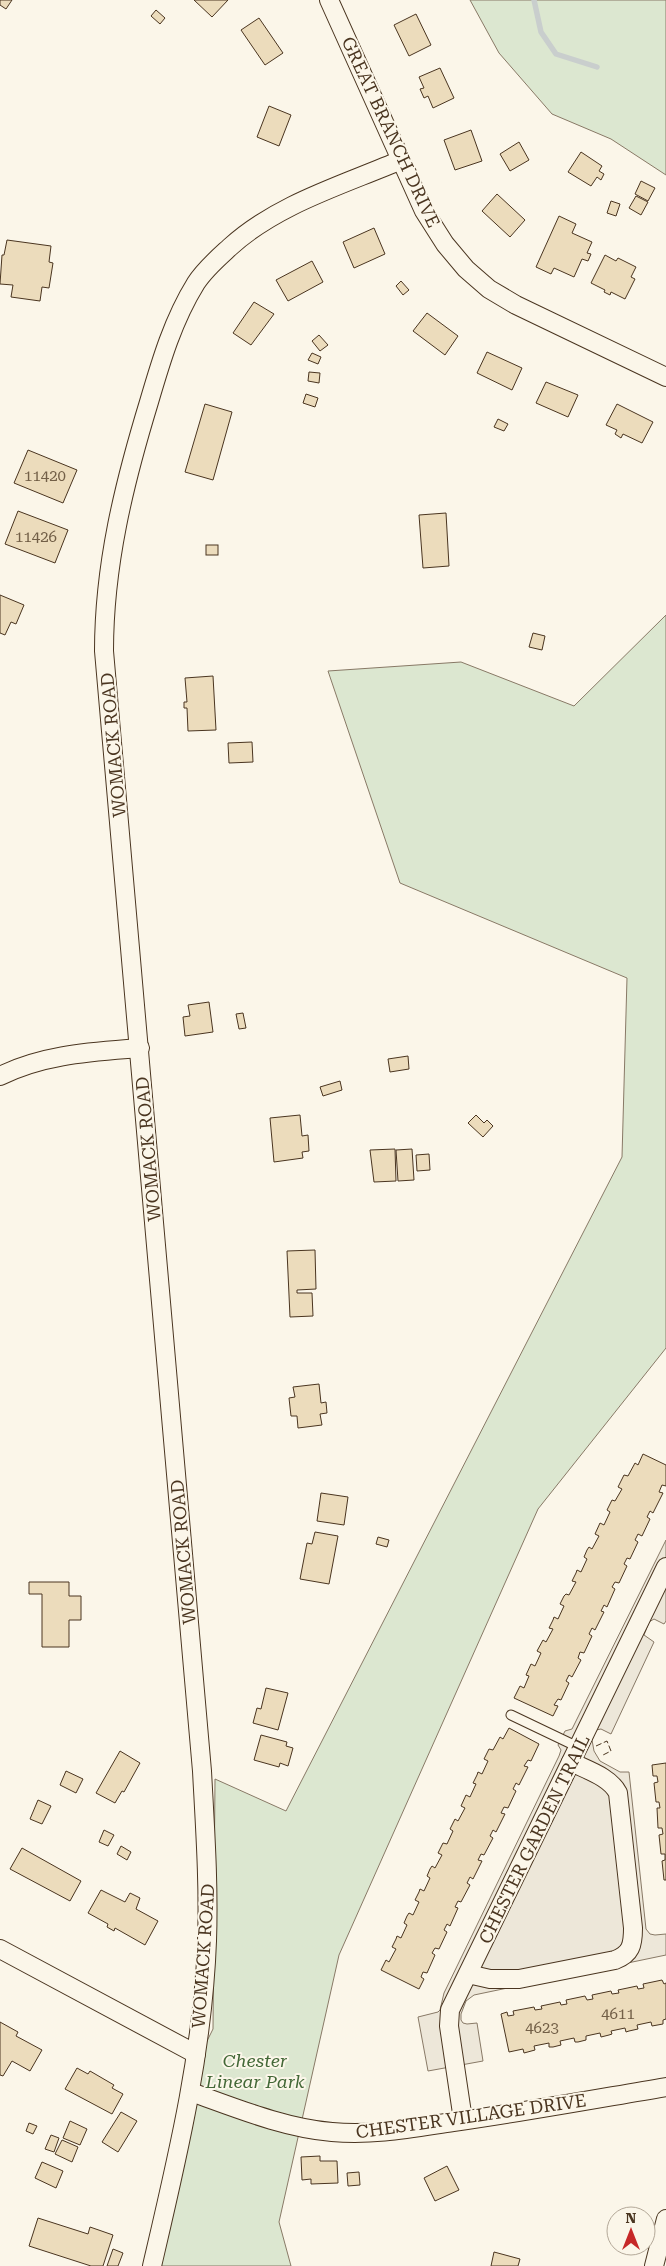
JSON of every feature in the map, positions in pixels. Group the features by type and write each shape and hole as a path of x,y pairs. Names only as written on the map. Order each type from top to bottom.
{"street":[{"name":"GREAT BRANCH DRIVE","path":"329,0 424,211 445,244 466,269 489,289 516,304 666,377"},
{"name":"WOMACK ROAD","path":"152,2266 185,2127 191,2092 207,1943 208,1872 200,1751 104,651 104,618 109,566 134,449 172,330 197,281 212,263 253,228 282,211 401,160"},
{"path":"0,1076 58,1056 140,1048"},
{"name":"CHESTER GARDEN TRAIL","path":"463,2120 449,2026 450,2010 666,1567"},
{"path":"468,1974 490,1980 519,1980 615,1960 625,1957 631,1949 634,1928 618,1794 614,1785 575,1754"},
{"path":"0,1949 196,2054"},
{"name":"CHESTER VILLAGE DRIVE","path":"191,2092 275,2120 330,2132 382,2132 666,2087"},
{"path":"654,2266 666,2219"}],"lane":[{"path":"511,1716 575,1754"}],"green space":[{"path":"470,0 666,0 666,175 611,139 552,114 499,53"},
{"name":"Chester Linear Park","path":"666,615 666,1348 538,1509 339,1955 279,2222 291,2266 152,2266 200,2055 213,2029 215,1779 286,1811 622,1157 627,978 400,883 328,671 461,662 574,706"}],"shaded area":[{"path":"666,1540 666,1621 664,1624 654,1619 649,1622 644,1635 654,1642 611,1734 601,1729 596,1730 592,1740 594,1751 600,1761 620,1772 629,1772 646,1929 650,1934 666,1934 666,1955 474,1995 466,2001 461,2014 461,2020 467,2024 477,2023 483,2061 428,2071 418,2017 440,2010 444,1993 559,1756 561,1750 558,1745 565,1731 572,1729"}],"building":[{"path":"0,0 12,0 6,9 0,5"},
{"path":"194,0 228,0 212,17"},
{"path":"156,10 165,18 160,24 151,16"},
{"path":"416,14 431,45 409,56 394,25"},
{"path":"259,18 283,53 265,65 241,30"},
{"path":"440,68 454,98 433,108 428,96 424,98 420,89 424,88 419,77"},
{"path":"269,106 291,115 279,146 257,137"},
{"path":"471,130 482,161 455,170 444,140"},
{"path":"519,142 529,160 510,171 500,154"},
{"path":"581,152 602,166 599,171 604,174 601,180 597,177 591,186 568,172"},
{"path":"641,181 655,188 648,201 635,194"},
{"path":"497,194 525,220 510,237 482,211"},
{"path":"636,196 648,202 641,215 629,208"},
{"path":"611,201 620,204 616,216 607,213"},
{"path":"559,216 576,224 572,233 592,242 587,253 591,254 588,261 582,259 574,277 554,268 551,274 536,267"},
{"path":"374,228 385,254 354,268 343,242"},
{"path":"7,240 51,246 49,262 53,263 49,288 42,287 40,301 11,297 13,285 0,284 2,255 4,255"},
{"path":"605,255 616,261 618,258 636,267 631,277 635,279 625,299 611,292 610,295 604,292 605,290 591,283"},
{"path":"312,261 323,282 288,301 276,280"},
{"path":"401,281 409,290 403,295 396,286"},
{"path":"254,302 274,314 251,345 233,333"},
{"path":"427,313 458,336 445,355 413,331"},
{"path":"319,335 328,345 320,351 312,341"},
{"path":"487,352 522,368 512,390 477,373"},
{"path":"312,353 321,357 318,364 308,360"},
{"path":"309,372 320,373 319,383 308,381"},
{"path":"546,382 578,395 568,417 536,403"},
{"path":"306,394 318,398 315,407 303,403"},
{"path":"205,404 232,412 213,480 185,472"},
{"path":"617,404 653,422 642,443 623,434 621,438 615,434 617,430 606,425"},
{"path":"498,419 508,424 504,431 494,427"},
{"path":"28,450 77,470 63,503 14,483"},
{"path":"18,511 68,530 55,563 5,544"},
{"path":"446,513 449,566 423,568 419,515"},
{"path":"206,545 218,545 218,555 206,555"},
{"path":"0,595 24,605 16,624 11,622 5,635 0,633"},
{"path":"533,633 545,636 542,650 529,647"},
{"path":"213,676 216,730 188,731 187,708 184,708 184,702 187,702 185,678"},
{"path":"252,742 253,762 229,763 228,743"},
{"path":"209,1002 213,1032 185,1036 183,1017 190,1016 188,1005"},
{"path":"243,1013 246,1028 239,1029 236,1014"},
{"path":"408,1056 409,1069 390,1072 388,1059"},
{"path":"340,1081 342,1090 323,1096 320,1087"},
{"path":"300,1115 302,1136 308,1135 309,1151 302,1152 303,1158 274,1162 270,1118"},
{"path":"476,1115 484,1123 487,1120 493,1126 483,1137 468,1123"},
{"path":"395,1149 396,1181 374,1182 370,1150"},
{"path":"412,1149 414,1180 398,1181 396,1150"},
{"path":"429,1154 430,1170 417,1171 416,1155"},
{"path":"315,1250 316,1289 297,1290 297,1293 312,1293 313,1316 290,1317 287,1251"},
{"path":"319,1384 321,1403 326,1402 327,1413 320,1414 322,1425 298,1428 297,1416 291,1416 289,1398 295,1397 293,1387"},
{"path":"643,1454 666,1465 666,1486 662,1485 659,1492 663,1493 653,1513 650,1511 647,1517 650,1519 642,1536 638,1534 635,1540 638,1542 630,1559 627,1558 624,1564 627,1566 619,1583 615,1582 612,1587 615,1589 607,1607 604,1605 601,1611 604,1612 595,1630 592,1628 589,1634 592,1636 584,1653 580,1652 578,1658 581,1660 572,1677 569,1675 566,1681 569,1683 561,1700 558,1699 554,1705 558,1706 553,1716 514,1698 520,1686 524,1688 529,1676 526,1675 531,1664 535,1666 541,1653 537,1651 543,1640 546,1642 553,1629 549,1628 554,1617 558,1619 564,1606 560,1604 566,1594 569,1595 576,1582 572,1581 577,1570 581,1572 587,1559 584,1557 587,1550 589,1547 592,1549 599,1536 595,1534 600,1523 604,1525 610,1512 607,1510 612,1500 615,1501 622,1489 618,1487 624,1475 628,1476 635,1463 638,1465"},
{"path":"321,1493 348,1497 344,1525 317,1521"},
{"path":"315,1532 338,1536 329,1584 300,1579 307,1543 312,1544"},
{"path":"378,1537 389,1540 387,1547 376,1544"},
{"path":"29,1582 69,1582 69,1596 81,1596 81,1620 69,1620 69,1647 42,1647 42,1594 29,1594"},
{"path":"266,1688 288,1693 278,1730 253,1723 257,1708 261,1709"},
{"path":"509,1728 539,1744 531,1761 528,1760 524,1766 528,1767 519,1785 516,1783 513,1789 516,1791 508,1808 504,1807 501,1813 505,1814 496,1832 493,1830 490,1836 493,1838 484,1855 481,1854 478,1860 482,1861 473,1879 470,1877 467,1883 470,1885 461,1902 458,1901 455,1907 458,1908 450,1926 447,1924 444,1930 447,1932 439,1949 435,1948 432,1953 435,1955 427,1973 423,1972 421,1977 424,1979 419,1989 381,1970 386,1960 389,1962 396,1949 392,1947 397,1936 401,1938 407,1925 404,1923 407,1916 409,1913 413,1915 419,1902 415,1900 420,1889 424,1891 430,1878 427,1876 430,1869 432,1866 435,1868 442,1855 438,1853 443,1843 447,1844 453,1831 450,1829 455,1819 458,1821 465,1808 461,1806 466,1795 470,1797 476,1784 473,1783 478,1772 482,1774 488,1761 484,1759 489,1749 493,1750 500,1737 503,1739"},
{"path":"261,1735 287,1742 286,1746 293,1748 288,1766 280,1763 279,1767 254,1760"},
{"path":"120,1751 140,1763 124,1792 122,1791 115,1803 96,1793"},
{"path":"666,1763 666,1880 664,1880 662,1861 665,1860 665,1854 661,1854 659,1835 663,1834 662,1828 658,1828 657,1808 660,1808 659,1802 656,1802 654,1783 658,1782 657,1776 653,1776 652,1765"},
{"path":"66,1771 83,1779 76,1793 60,1785"},
{"path":"38,1800 51,1806 42,1824 30,1819"},
{"path":"104,1830 114,1835 108,1846 99,1842"},
{"path":"121,1846 131,1852 127,1860 117,1854"},
{"path":"22,1848 81,1881 70,1901 10,1869"},
{"path":"101,1890 125,1902 130,1893 140,1898 136,1909 158,1921 145,1945 115,1928 114,1931 107,1927 108,1924 88,1913"},
{"path":"662,1980 664,1984 666,1983 666,2019 663,2020 663,2024 652,2026 651,2022 637,2025 638,2029 626,2032 625,2028 611,2031 612,2034 601,2037 600,2033 586,2036 586,2040 578,2042 575,2042 574,2038 560,2041 561,2045 553,2047 549,2047 549,2043 534,2046 535,2050 524,2053 523,2049 509,2052 501,2014 507,2012 508,2016 514,2015 513,2011 534,2007 535,2010 542,2009 541,2006 560,2002 561,2005 567,2004 566,2000 585,1996 587,2000 593,1999 592,1995 611,1991 612,1994 619,1993 618,1990 637,1986 638,1989 644,1988 643,1984"},
{"path":"0,2022 18,2032 16,2036 42,2050 30,2071 12,2061 3,2076 0,2075"},
{"path":"77,2068 88,2074 90,2071 114,2085 112,2088 123,2094 112,2114 65,2089"},
{"path":"121,2112 137,2121 118,2152 102,2142"},
{"path":"70,2121 87,2129 80,2145 63,2138"},
{"path":"29,2123 37,2126 33,2134 26,2131"},
{"path":"51,2135 59,2138 54,2152 45,2149"},
{"path":"62,2140 78,2147 72,2162 55,2154"},
{"path":"320,2156 320,2161 337,2161 338,2183 311,2184 311,2179 302,2180 301,2157"},
{"path":"42,2162 63,2171 56,2188 35,2178"},
{"path":"447,2166 459,2190 435,2201 424,2178"},
{"path":"359,2172 360,2185 348,2186 347,2173"},
{"path":"38,2218 88,2234 90,2227 113,2235 103,2266 91,2266 29,2246"},
{"path":"113,2249 123,2253 118,2266 107,2266"},
{"path":"494,2252 520,2259 518,2266 491,2266"}],"waterway":[{"path":"534,0 541,32 556,54 597,67"}],"fence":[{"path":"596,1746 607,1741 611,1751 601,1756"}]}
